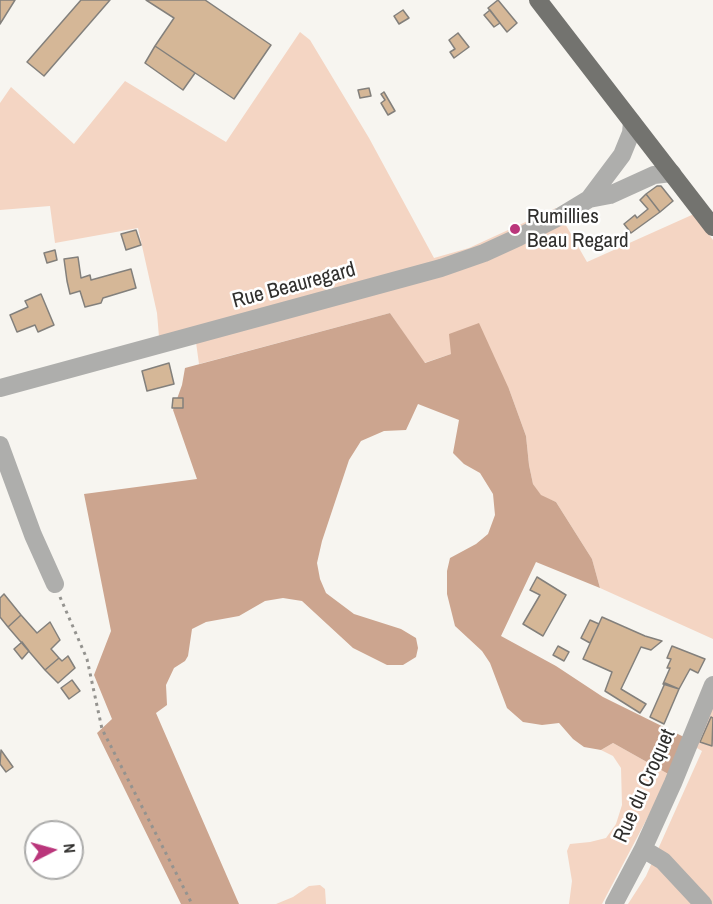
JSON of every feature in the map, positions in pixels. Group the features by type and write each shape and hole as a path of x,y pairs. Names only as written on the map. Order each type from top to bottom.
{"main road":[{"path":"538,0 713,227"}],"street":[{"name":"Rue Beauregard","path":"589,199 622,155 631,133 632,122"},
{"name":"Rue Beauregard","path":"0,388 441,268 484,253 519,237 589,199 610,195 654,175 672,173"},
{"path":"0,445 33,535 55,584"},
{"name":"Rue du Croquet","path":"614,904 673,783 713,685"},
{"path":"642,849 663,861 703,904"}],"path":[{"path":"55,584 87,659 102,729 192,904"}],"shaded area":[{"path":"300,32 310,40 369,138 434,258 469,248 556,208 587,262 694,214 713,240 713,639 600,588 592,559 556,502 541,496 533,484 526,436 509,389 451,354 424,363 390,313 199,364 194,328 159,337 157,313 138,228 55,243 50,206 0,210 0,103 11,87 74,144 125,81 226,142"},
{"path":"390,313 425,363 451,354 449,334 479,323 509,389 526,436 533,484 541,495 556,502 592,559 600,588 536,562 501,636 556,666 603,697 688,739 670,775 613,743 601,750 584,747 573,739 559,723 542,725 523,722 507,708 490,663 482,651 455,626 447,594 447,571 450,558 476,544 488,534 495,515 493,494 480,473 464,464 453,453 459,420 418,404 406,430 384,431 361,441 349,460 317,563 326,593 354,614 401,629 416,638 418,648 416,657 403,665 387,665 353,648 302,601 283,598 265,601 239,616 206,622 192,629 188,656 185,661 174,668 166,685 167,705 156,713 239,904 181,904 97,733 112,719 94,675 111,631 84,494 197,479 173,410 185,368"},
{"path":"713,697 713,904 628,904 646,876 702,751 692,745"},
{"path":"613,743 670,775 602,904 569,904 572,881 567,851 570,844 606,838 616,824 622,805 621,768 613,756 601,750"},
{"path":"320,885 325,889 326,904 276,904 293,897 309,886"}],"building":[{"path":"0,0 15,0 0,24"},
{"path":"81,0 110,0 44,76 27,62"},
{"path":"146,0 205,0 271,45 234,99 155,46 174,18"},
{"path":"498,0 517,23 507,32 488,8"},
{"path":"403,10 409,18 399,24 394,16"},
{"path":"490,10 500,23 494,27 484,15"},
{"path":"458,33 469,47 454,58 450,52 455,49 449,40"},
{"path":"155,46 195,73 183,90 145,63"},
{"path":"369,88 371,96 360,98 358,90"},
{"path":"384,92 395,111 388,115 381,103 385,100 381,94"},
{"path":"657,186 661,186 673,201 660,212 646,194"},
{"path":"646,194 660,212 631,233 624,224 635,215 637,218 648,209 640,200"},
{"path":"136,230 141,245 126,250 121,234"},
{"path":"55,250 57,260 47,263 44,253"},
{"path":"78,257 81,278 90,275 91,280 131,269 136,288 103,298 101,303 85,307 80,291 70,294 67,281 64,259"},
{"path":"41,294 54,325 38,332 35,325 17,332 10,315 28,307 25,301"},
{"path":"169,363 174,384 147,391 142,371"},
{"path":"173,398 183,398 183,408 172,408"},
{"path":"537,577 566,595 543,636 523,624 540,595 530,590"},
{"path":"4,594 21,615 8,627 0,617 0,598"},
{"path":"21,615 37,633 50,622 60,640 51,649 59,658 45,670 8,627"},
{"path":"602,617 662,641 651,650 641,647 621,689 646,704 640,713 605,691 612,672 583,659"},
{"path":"590,620 599,624 590,643 581,638"},
{"path":"22,642 29,651 22,659 14,649"},
{"path":"558,646 569,652 564,661 553,655"},
{"path":"672,646 705,659 698,673 690,669 679,689 663,684 670,668 667,668 671,659 667,658"},
{"path":"68,656 75,668 58,683 45,670 59,658 62,661"},
{"path":"72,680 80,691 69,699 61,688"},
{"path":"665,683 679,689 664,724 650,717"},
{"path":"711,717 713,718 712,746 700,742"},
{"path":"1,750 13,767 6,772 0,764"}],"place":[{"name":"Rumillies Beau Regard","path":"515,229"}]}
